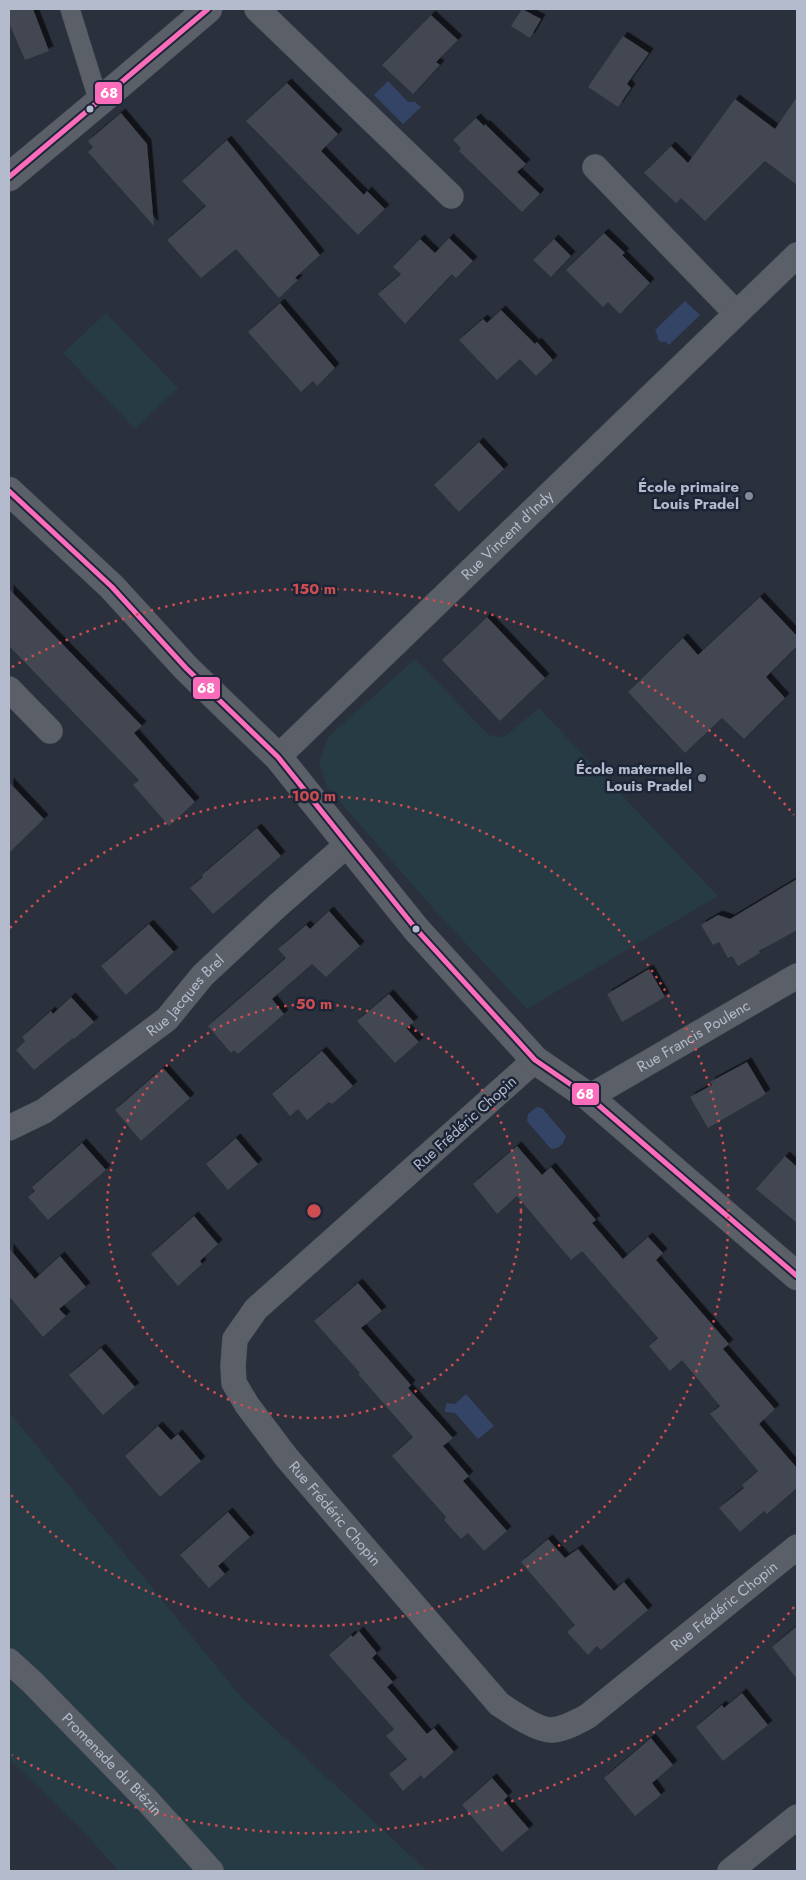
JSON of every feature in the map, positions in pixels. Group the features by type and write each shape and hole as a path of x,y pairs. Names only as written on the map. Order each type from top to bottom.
{"street":[{"path":"70,9 99,102"},
{"path":"9,177 208,9"},
{"path":"257,9 450,196"},
{"path":"595,167 736,313"},
{"name":"Rue Vincent d'Indy","path":"278,757 797,255"},
{"path":"9,491 112,587 186,668 278,757 349,843 416,929 535,1060 589,1097 797,1276"},
{"path":"9,689 50,731"},
{"name":"Rue Jacques Brel","path":"9,1128 44,1110 167,1019 203,975 349,843"},
{"name":"Rue Francis Poulenc","path":"589,1097 797,976"},
{"name":"Rue Frédéric Chopin","path":"535,1060 256,1309 235,1340 234,1382 247,1405 287,1458 499,1704 521,1719 550,1730 571,1725 588,1716 797,1547"},
{"name":"Promenade du Biézin","path":"9,1661 32,1682 144,1797 212,1871"},
{"path":"730,1871 797,1817"}],"shaded area":[{"path":"106,313 178,388 135,429 63,353"},
{"path":"415,659 489,735 504,737 539,708 718,896 527,1009 438,914 327,787 319,762 328,737"},
{"path":"9,1412 242,1698 427,1871 119,1871 82,1830 9,1759"}],"water":[{"path":"388,81 408,102 415,102 421,107 403,124 374,95"},
{"path":"685,301 700,315 669,345 666,342 661,342 655,330"},
{"path":"537,1107 542,1108 566,1136 559,1147 551,1149 527,1121 528,1114"},
{"path":"466,1394 494,1426 478,1439 455,1413 445,1412 446,1403 455,1404"}],"building":[{"path":"9,9 33,9 49,51 25,60 9,23"},
{"path":"522,9 541,19 530,38 511,26"},
{"path":"431,15 458,40 436,62 440,65 413,94 382,65"},
{"path":"623,36 649,53 627,84 631,88 618,107 588,87"},
{"path":"287,83 338,134 321,151 364,195 367,191 385,209 358,235 246,121"},
{"path":"797,97 797,185 765,161 705,221 681,198 676,203 644,173 671,146 688,163 735,99 775,129"},
{"path":"121,113 147,144 154,226 88,152 93,147 88,141"},
{"path":"476,118 484,126 485,124 526,164 517,172 540,194 522,212 459,151 461,148 453,140"},
{"path":"227,140 320,255 295,278 298,280 279,298 236,249 201,278 167,240 206,206 182,181"},
{"path":"604,233 625,253 622,255 650,283 620,314 608,302 603,307 566,270"},
{"path":"449,238 473,261 456,278 452,274 405,324 378,294 401,274 393,267 420,239 435,253"},
{"path":"554,239 571,256 551,277 533,260"},
{"path":"280,303 335,368 317,386 313,381 301,392 248,332"},
{"path":"501,310 535,344 537,342 553,360 536,376 520,359 497,380 459,340 483,319 487,323"},
{"path":"479,442 504,469 459,512 434,485"},
{"path":"9,589 142,726 134,733 195,802 169,826 133,785 139,780 9,646"},
{"path":"760,597 797,636 797,646 766,677 785,698 744,739 722,718 685,753 628,692 683,638 698,655"},
{"path":"487,617 545,678 500,721 442,660"},
{"path":"9,782 44,819 9,853"},
{"path":"257,828 281,856 213,914 190,888 203,877 202,875"},
{"path":"797,879 797,930 759,951 760,953 738,966 732,956 728,958 719,942 713,945 701,925 718,915 730,919"},
{"path":"329,911 360,946 326,977 312,964 272,999 284,1014 238,1054 234,1050 231,1053 208,1026 286,958 278,949 306,925 310,929"},
{"path":"149,924 174,952 126,995 101,966"},
{"path":"649,969 665,997 622,1022 607,994"},
{"path":"389,994 414,1022 406,1028 419,1042 395,1063 357,1021"},
{"path":"71,997 94,1022 34,1070 16,1050 25,1041 22,1037 51,1011 53,1014"},
{"path":"322,1051 353,1086 332,1104 329,1102 307,1120 298,1109 290,1116 272,1094"},
{"path":"747,1062 766,1094 708,1128 690,1097 712,1085 710,1082"},
{"path":"163,1068 190,1098 141,1141 115,1110"},
{"path":"236,1138 258,1164 228,1190 206,1164"},
{"path":"82,1143 106,1170 48,1220 28,1197 35,1191 32,1187"},
{"path":"517,1146 542,1175 551,1167 596,1220 592,1223 623,1259 648,1237 663,1253 656,1260 729,1344 723,1349 775,1409 759,1424 797,1468 797,1488 767,1514 764,1511 740,1532 719,1508 744,1488 742,1485 758,1471 710,1414 720,1406 682,1360 670,1371 649,1346 658,1338 582,1251 571,1260 517,1196 497,1214 473,1184"},
{"path":"785,1156 797,1167 797,1223 756,1189"},
{"path":"194,1216 218,1244 200,1261 202,1264 178,1286 151,1254"},
{"path":"9,1248 35,1279 60,1256 86,1287 59,1309 66,1316 43,1337 9,1296"},
{"path":"358,1283 382,1311 361,1328 411,1385 408,1388 453,1438 443,1446 469,1476 463,1481 507,1531 484,1551 468,1533 461,1539 444,1520 446,1517 392,1456 413,1437 314,1321"},
{"path":"101,1348 135,1387 103,1415 69,1375"},
{"path":"158,1426 171,1440 178,1434 201,1461 160,1497 125,1456"},
{"path":"228,1512 250,1537 218,1566 225,1574 209,1588 180,1555"},
{"path":"548,1539 565,1558 578,1549 614,1591 624,1582 648,1610 601,1650 597,1646 588,1655 567,1632 575,1625 521,1562"},
{"path":"797,1626 797,1679 772,1647"},
{"path":"359,1631 377,1653 372,1658 393,1682 387,1687 427,1734 434,1728 454,1752 424,1779 421,1775 403,1791 389,1774 407,1759 386,1736 394,1729 329,1655 351,1635 353,1637"},
{"path":"742,1693 768,1725 723,1761 696,1727 722,1705 724,1708"},
{"path":"651,1738 673,1765 652,1783 661,1795 635,1816 604,1778"},
{"path":"492,1778 508,1796 504,1800 529,1829 502,1852 462,1805"}],"transit line":[{"name":"68","path":"9,177 208,9"},
{"name":"68","path":"9,491 112,587 186,668 278,757 416,929 535,1060 589,1097 797,1276"}],"place":[{"name":"École primaire Louis Pradel","path":"749,496"},
{"name":"École maternelle Louis Pradel","path":"702,778"}]}
